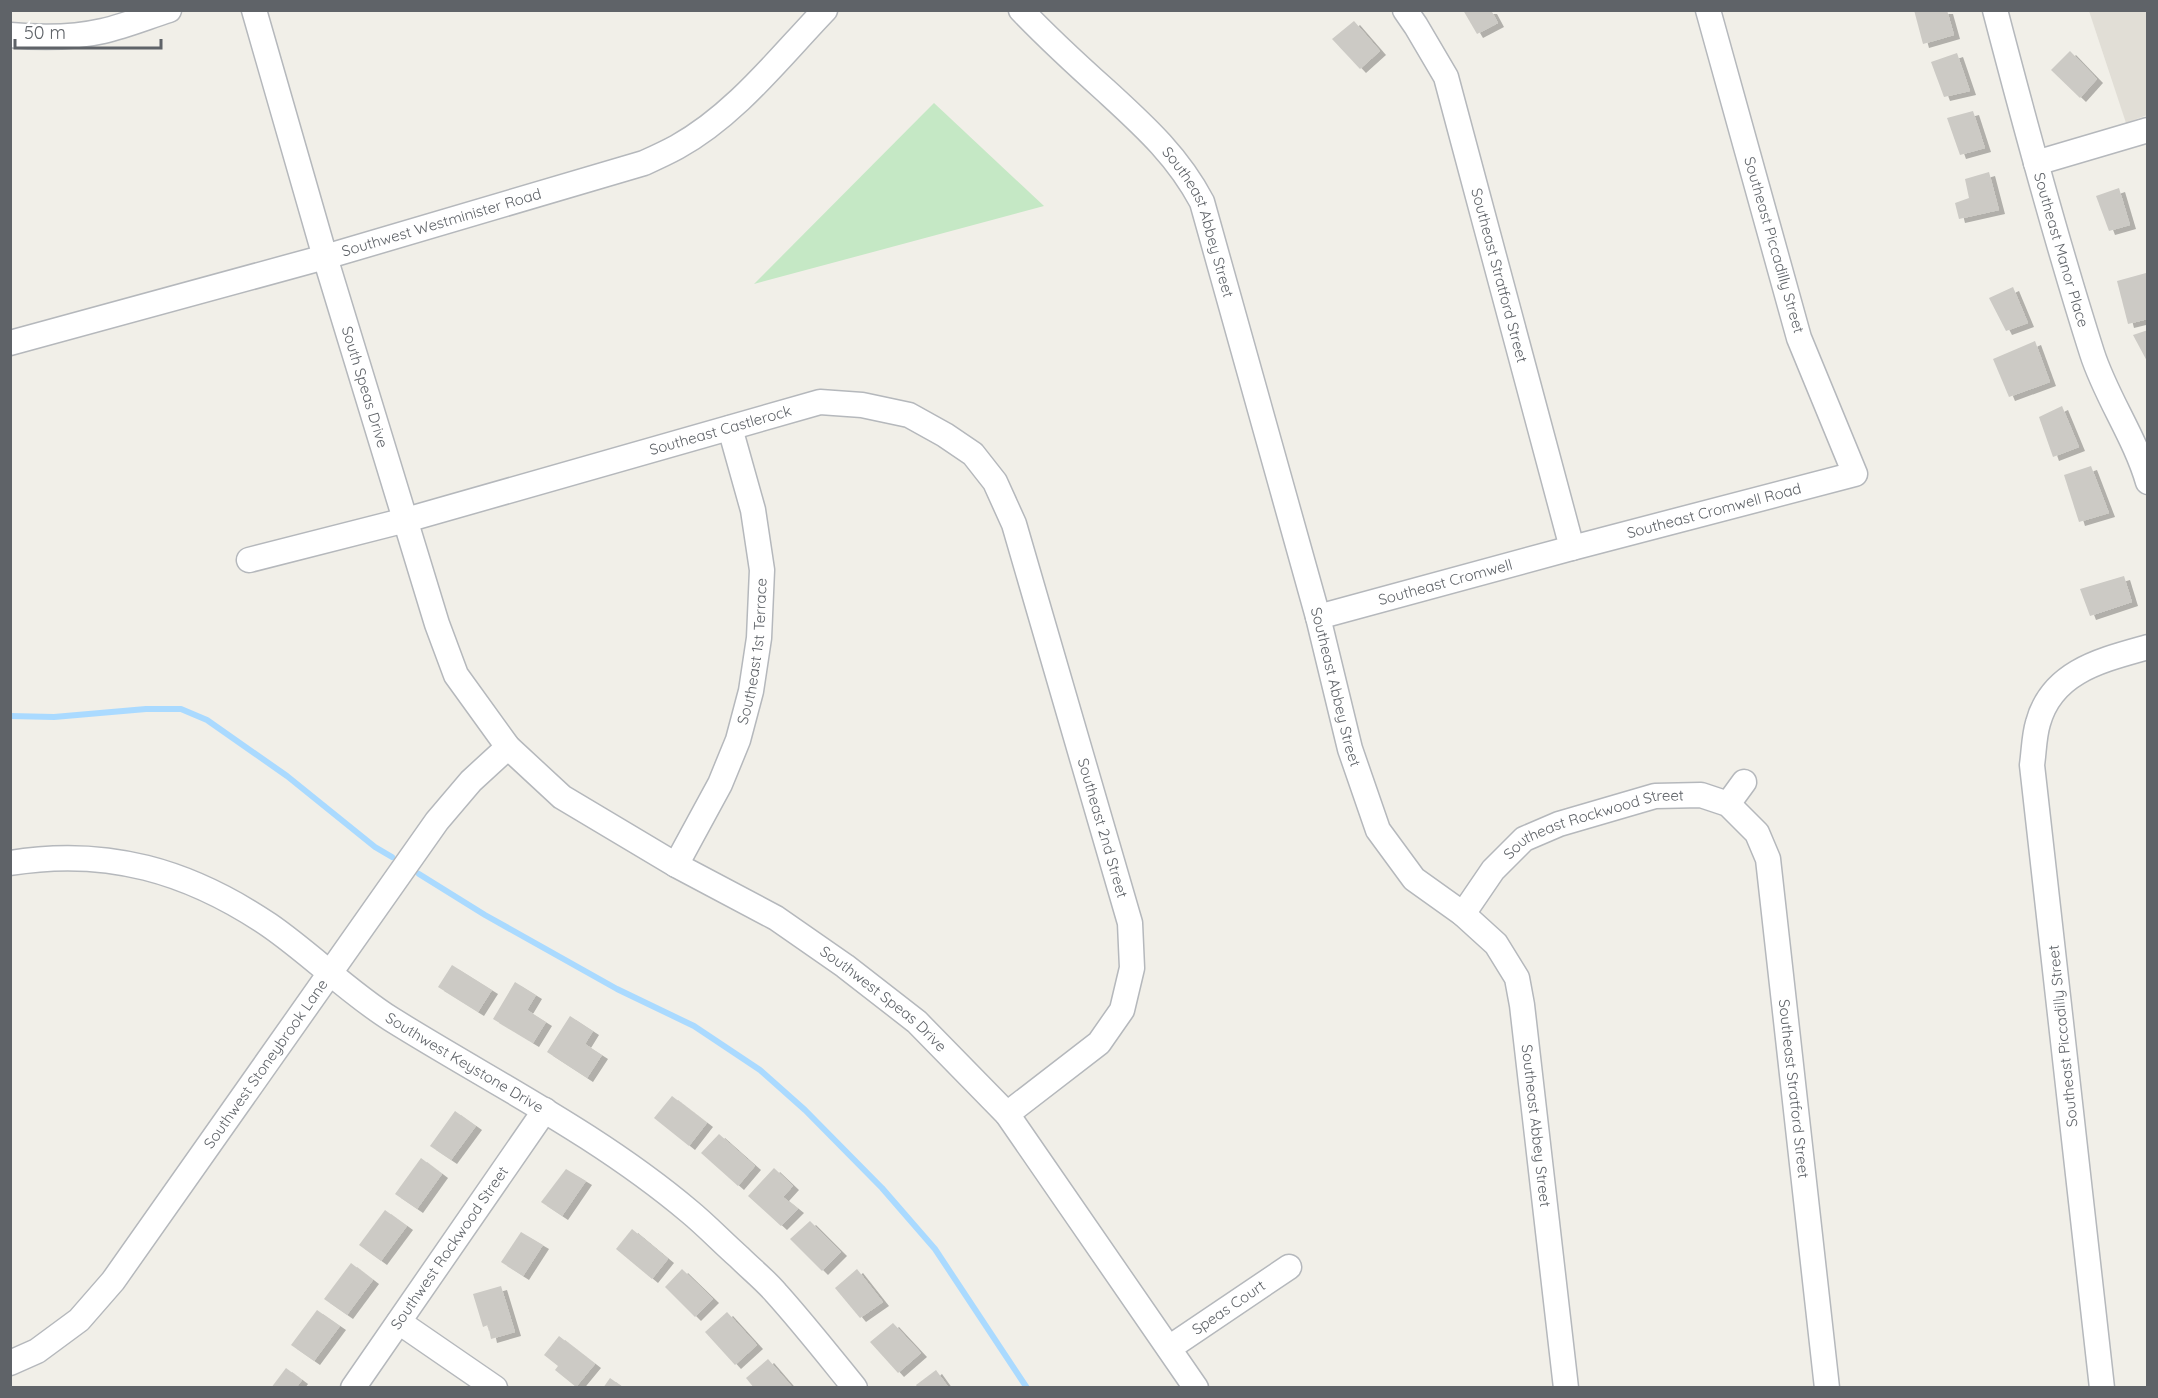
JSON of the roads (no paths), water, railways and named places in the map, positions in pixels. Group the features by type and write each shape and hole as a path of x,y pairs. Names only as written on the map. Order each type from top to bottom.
{"street":[{"path":"10,34 37,37 68,36 102,31 169,10"},
{"name":"South Speas Drive","path":"254,10 325,257 437,624 456,675 508,747"},
{"name":"Southwest Westminister Road","path":"10,343 325,257 644,164 678,147 739,100 825,10"},
{"name":"Southeast Abbey Street","path":"1021,10 1147,128 1175,158 1190,179 1202,202 1318,617 1350,749 1378,830 1414,879 1463,915 1496,944 1517,978 1566,1388"},
{"name":"Southeast Stratford Street","path":"1405,10 1446,77 1572,548"},
{"name":"Southeast Piccadilly Street","path":"1708,10 1799,338 1855,474"},
{"name":"Southeast Manor Place","path":"1995,10 2036,163 2093,356 2142,463 2148,482"},
{"path":"2036,163 2148,130"},
{"name":"Southeast Castlerock","path":"249,560 406,520 820,402 862,405 909,415 973,454 995,482 1004,502"},
{"name":"Southeast 1st Terrace","path":"676,865 720,784 738,740 751,691 759,638 762,570 753,510 729,428"},
{"name":"Southeast Cromwell Road","path":"1572,548 1855,474"},
{"name":"Southeast 2nd Street","path":"1004,502 1014,524 1130,923 1132,968 1122,1010 1099,1043 1007,1114"},
{"name":"Southeast Cromwell","path":"1318,617 1572,548"},
{"name":"Southeast Piccadilly Street","path":"2102,1388 2032,765 2038,722 2055,688 2095,662 2148,647"},
{"name":"Southwest Speas Drive","path":"508,747 562,797 676,865 776,918 845,966 917,1022 1007,1114 1196,1388"},
{"name":"Southwest Stoneybrook Lane","path":"10,1363 37,1351 79,1320 113,1281 436,821 471,782 508,747"},
{"path":"1728,804 1744,782"},
{"name":"Southeast Rockwood Street","path":"1463,915 1493,870 1524,839 1550,828 1655,796 1701,795 1728,804"},
{"name":"Southeast Stratford Street","path":"1728,804 1756,833 1768,859 1827,1388"},
{"name":"Southwest Keystone Drive","path":"10,863 30,860 83,859 136,864 178,876 226,898 270,926 389,1018 545,1110 614,1154 689,1211 774,1291 855,1388"},
{"name":"Southwest Rockwood Street","path":"353,1388 545,1110"},
{"name":"Speas Court","path":"1168,1348 1289,1267"},
{"path":"399,1322 495,1388"}],"waterway":[{"path":"10,716 54,717 146,709 181,709 207,720 287,776 375,847 392,857"},
{"path":"419,874 485,915 617,989 694,1026 760,1070 805,1110 882,1188 935,1249 1027,1388"}]}
